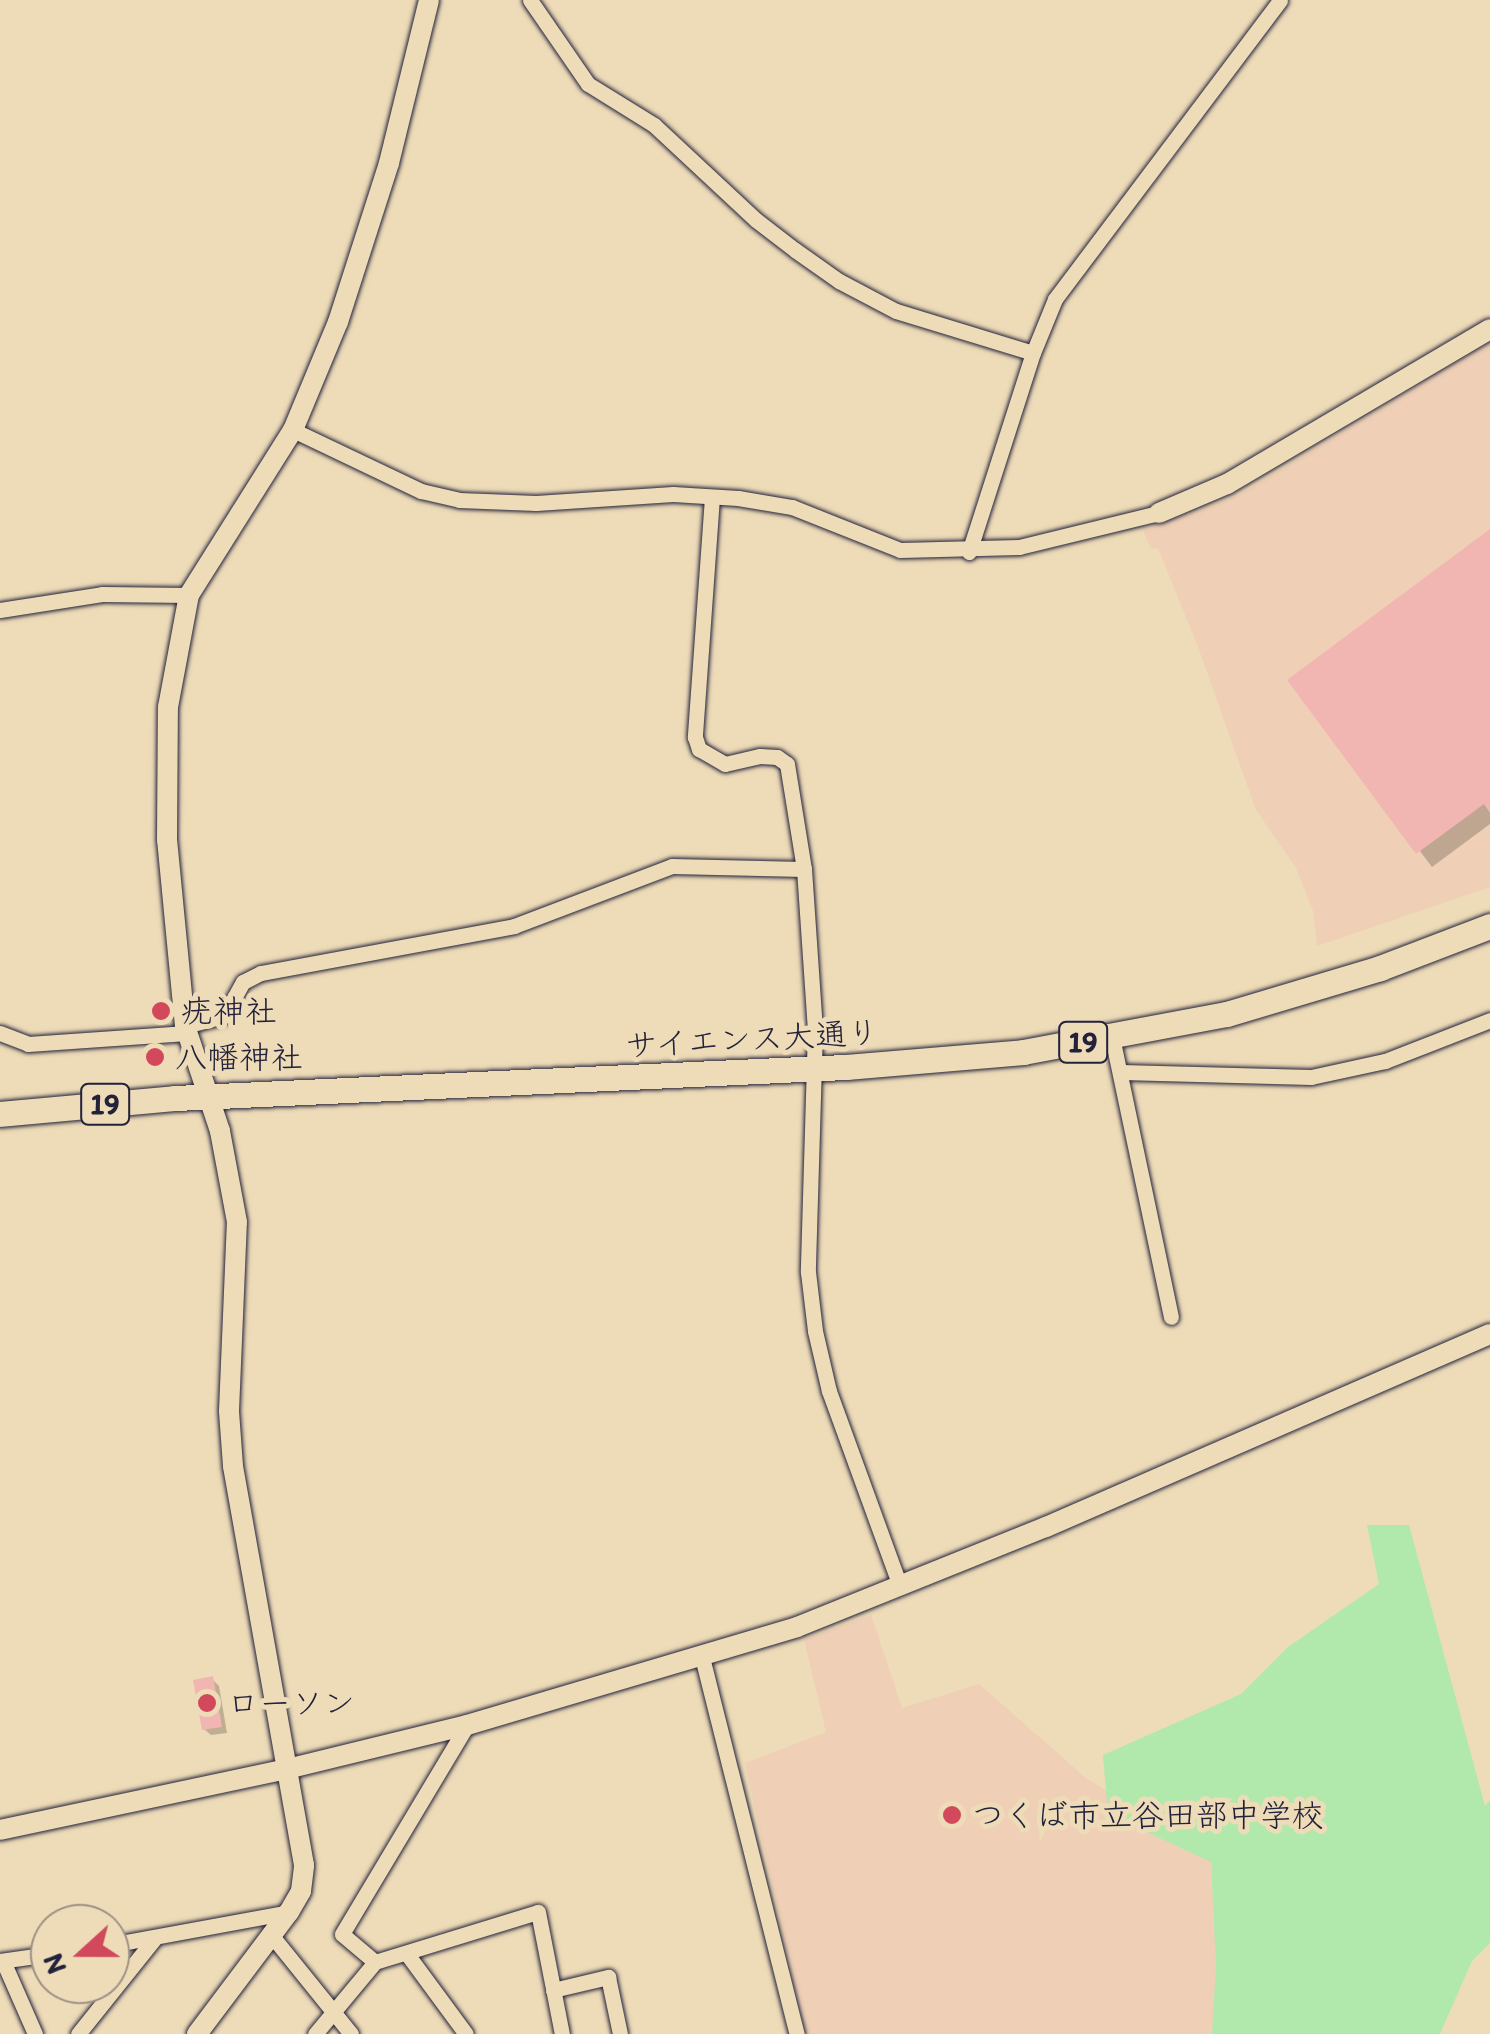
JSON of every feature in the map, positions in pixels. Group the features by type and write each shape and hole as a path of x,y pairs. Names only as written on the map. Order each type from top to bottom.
{"main road":[{"name":"サイエンス大通り","path":"0,1114 209,1097 980,1057 1112,1038 1227,1014 1322,986 1490,926"}],"street":[{"path":"197,2034 289,1912 301,1892 304,1865 232,1466 230,1411 237,1222 209,1097 186,1030 168,840 168,726 189,595 294,430 338,322 390,163 429,0"},
{"path":"530,0 588,84 654,125 756,220 810,260 896,311 1032,353"},
{"path":"969,552 1032,353 1055,299 1280,0"},
{"path":"294,430 421,491 459,500 536,504 672,494 712,497 792,507 900,550 969,552 1019,548 1159,513 1227,484 1490,328"},
{"path":"712,497 695,736 699,749 725,764 760,756 777,757 787,764 804,869 815,1068 808,1272 815,1331 829,1392 900,1586"},
{"path":"0,610 102,594 189,595"},
{"path":"0,1033 28,1044 186,1030 224,1016 243,982 261,974 514,926 672,866 804,869"},
{"path":"1122,1072 1311,1078 1385,1061 1490,1020"},
{"path":"1112,1038 1171,1317"},
{"path":"0,1830 287,1769 467,1725 797,1627 1490,1334"},
{"path":"702,1657 797,2034"},
{"path":"375,1962 342,1934 467,1725"},
{"path":"130,1942 289,1912"},
{"path":"315,2034 375,1962 538,1912 562,2034"},
{"path":"272,1936 352,2034"},
{"path":"78,2034 154,1939"},
{"path":"407,1954 466,2034"},
{"path":"30,1957 2,1961 35,2034"},
{"path":"553,1990 608,1977 620,2034"}],"shaded area":[{"path":"1490,342 1490,887 1317,946 1313,911 1296,868 1256,810 1198,647 1158,548 1151,549 1143,530 1237,496"},
{"name":"つくば市立谷田部中学校","path":"871,1615 902,1708 979,1684 1087,1779 1210,1852 1219,2009 1225,2034 805,2034 745,1763 826,1732 804,1639"}],"green space":[{"path":"1367,1525 1409,1525 1485,1806 1490,1800 1490,1943 1472,1961 1440,2034 1212,2034 1216,1965 1211,1862 1108,1814 1103,1755 1241,1694 1288,1647 1379,1584"}],"building":[{"path":"1490,529 1490,813 1484,804 1416,854 1287,680"},
{"name":"ローソン","path":"213,1676 222,1727 202,1730 193,1680"}],"place":[{"name":"疣神社","path":"161,1011"},
{"name":"八幡神社","path":"155,1057"},
{"name":"ローソン","path":"207,1703"},
{"name":"つくば市立谷田部中学校","path":"952,1815"}]}
